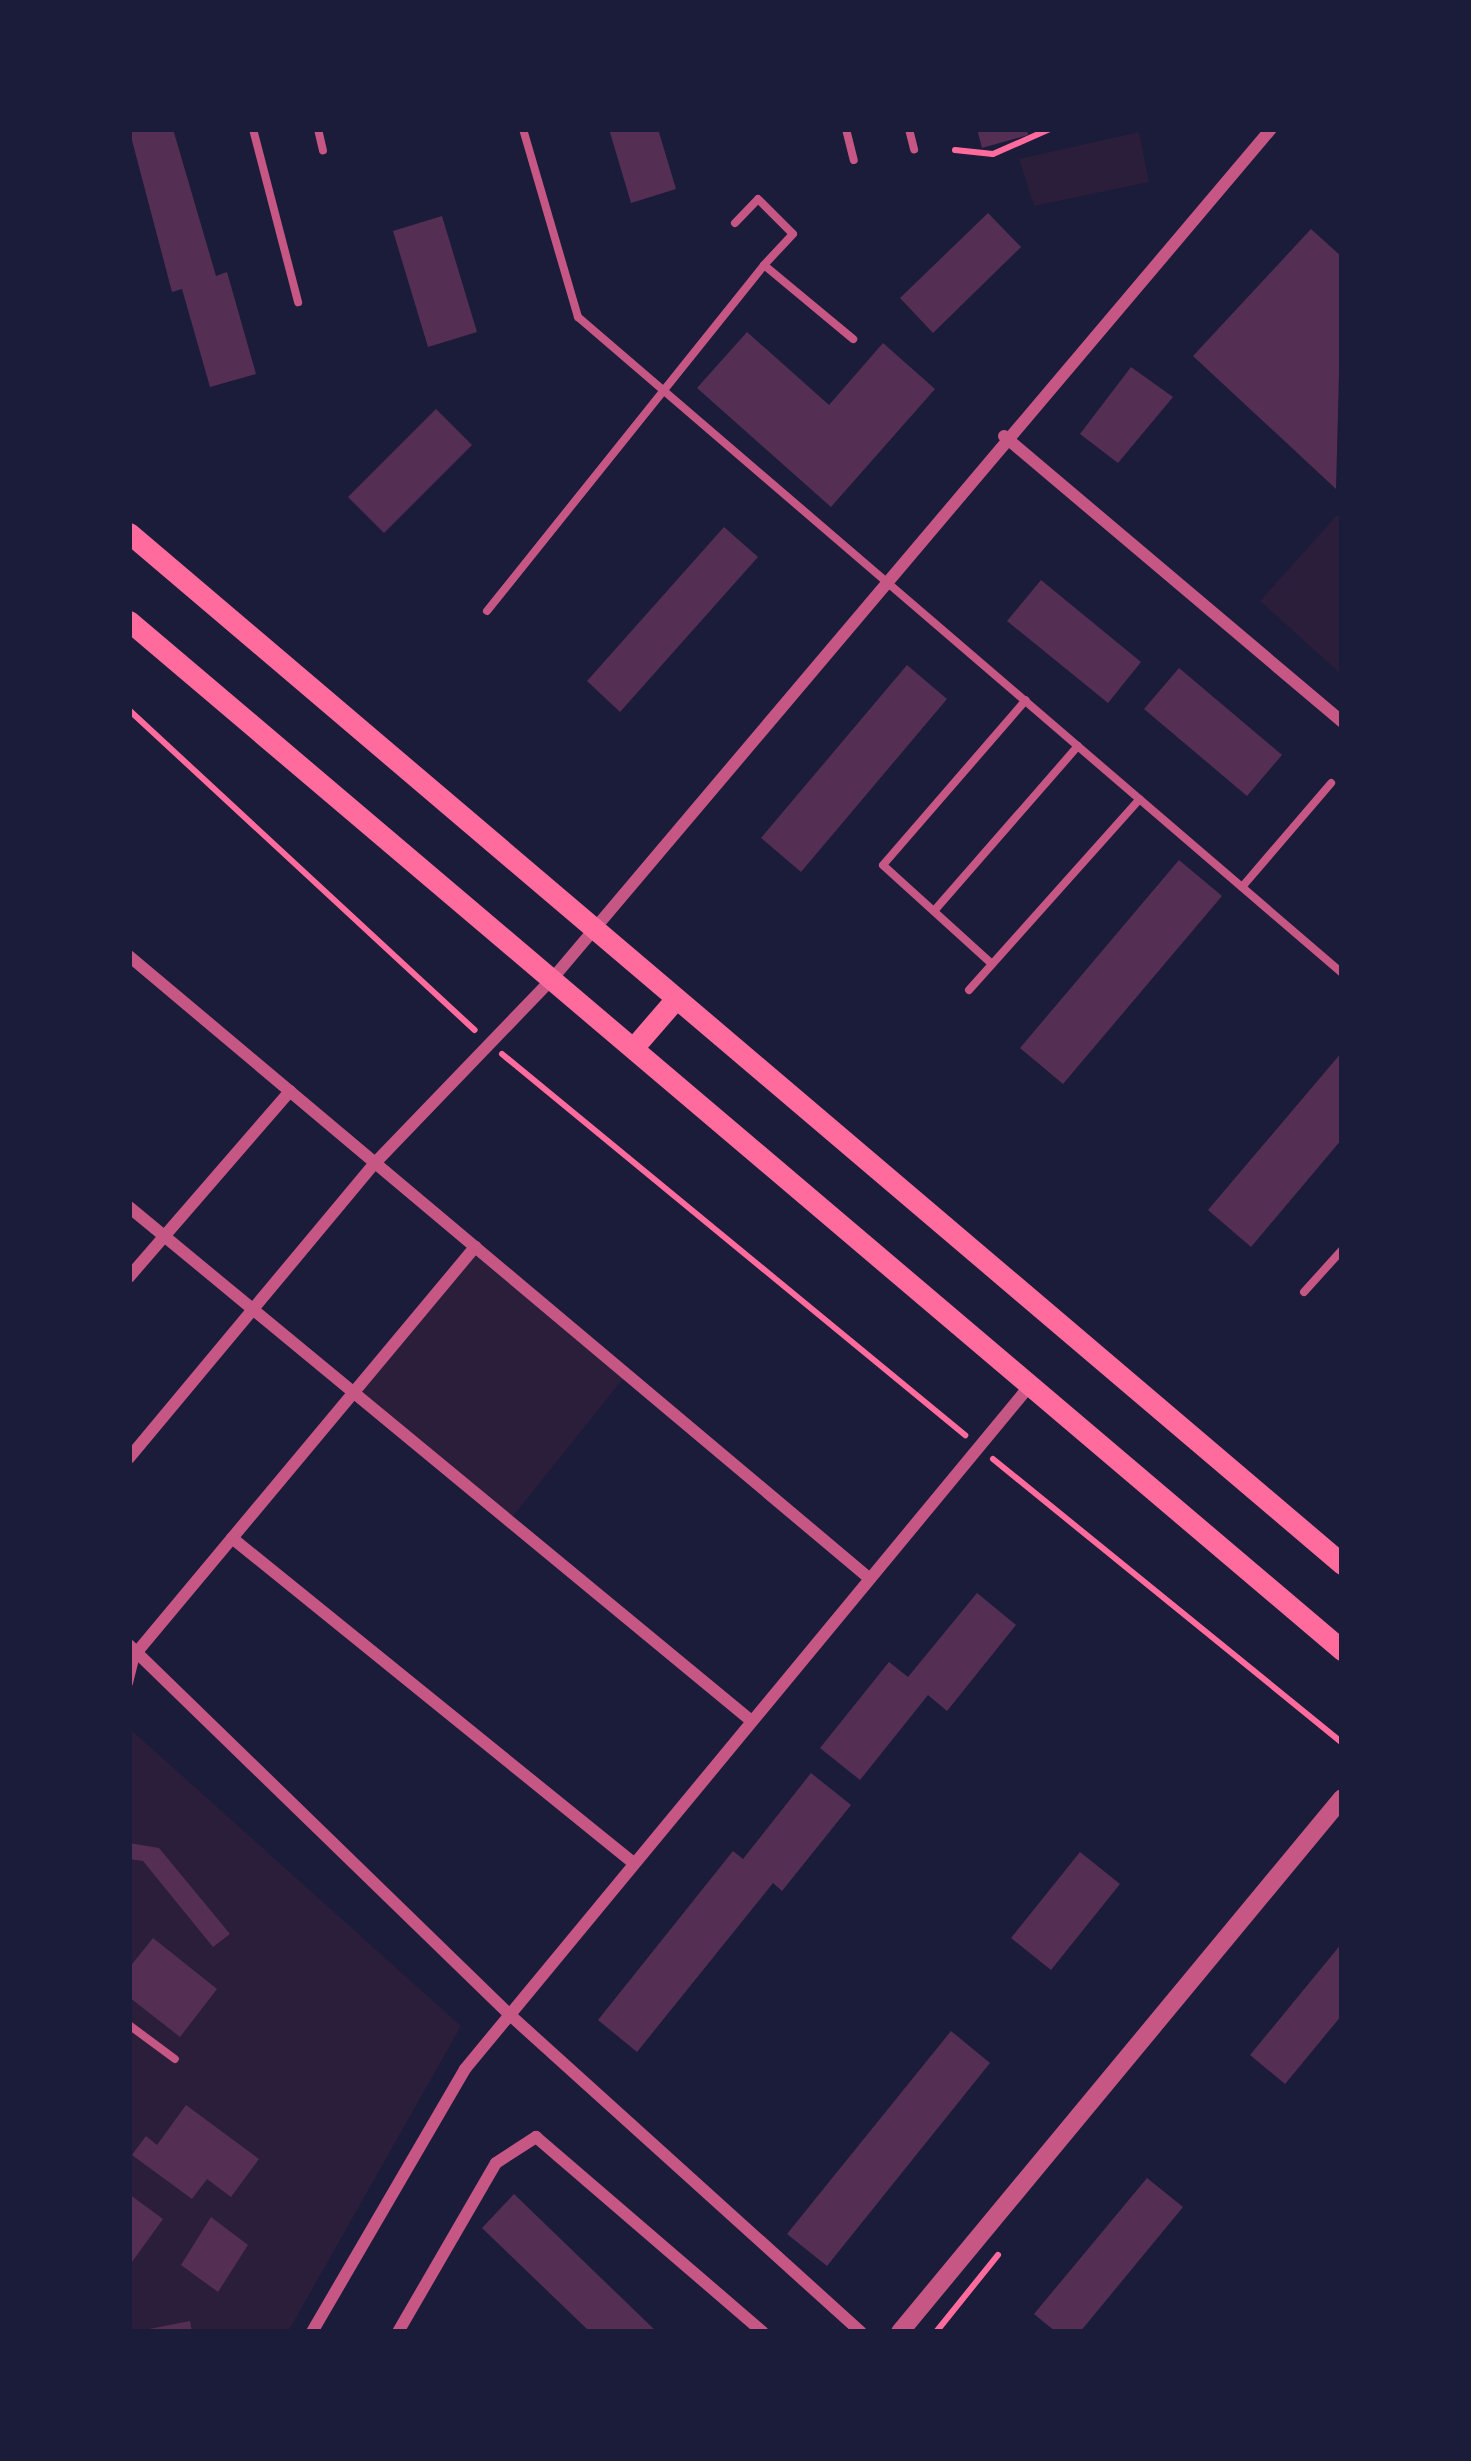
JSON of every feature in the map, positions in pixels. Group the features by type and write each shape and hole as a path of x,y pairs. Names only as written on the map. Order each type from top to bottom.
{"main road":[{"path":"129,533 588,931 1342,1564"},
{"path":"129,621 1033,1382 1342,1650"},
{"path":"634,1047 673,1002"}],"street":[{"path":"129,1458 374,1164 553,979 588,931 1004,436 1271,129"},
{"path":"1004,436 1342,722"},
{"path":"129,956 868,1577"},
{"path":"129,1277 290,1091"},
{"path":"129,1207 749,1719"},
{"path":"476,1247 351,1388 232,1538 133,1648 510,2015 861,2332"},
{"path":"312,2332 465,2069 631,1861 1033,1382"},
{"path":"232,1538 631,1861"},
{"path":"899,2332 1342,1798"},
{"path":"398,2332 496,2163 536,2137 763,2332"}],"lane":[{"path":"253,129 298,302"},
{"path":"318,129 322,150"},
{"path":"523,129 578,317 1342,973"},
{"path":"846,129 854,160"},
{"path":"909,129 914,148"},
{"path":"487,611 662,388 793,233 758,199 735,223"},
{"path":"764,265 853,339"},
{"path":"992,964 883,865 1026,700"},
{"path":"934,911 1078,746"},
{"path":"1242,887 1330,783"},
{"path":"969,990 1140,799"},
{"path":"1304,1292 1342,1250"},
{"path":"129,1684 133,1648"},
{"path":"129,2024 175,2059"}],"path":[{"path":"955,150 993,154 1050,129"},
{"path":"129,710 490,1044 1342,1744"}],"shaded area":[{"path":"1139,132 1149,182 1034,206 1019,159"},
{"path":"1337,515 1342,519 1342,675 1260,601"},
{"path":"475,1247 627,1374 510,1520 351,1389"},
{"path":"129,1728 461,2026 288,2332 129,2332"}],"building":[{"path":"129,129 173,129 216,276 227,272 256,374 210,387 182,289 172,292"},
{"path":"609,129 658,129 676,189 631,203"},
{"path":"977,129 1027,129 1028,135 982,148"},
{"path":"988,213 1021,247 933,333 900,298"},
{"path":"442,216 477,332 428,347 393,231"},
{"path":"1311,229 1342,257 1336,489 1193,356"},
{"path":"747,332 829,405 883,343 935,389 831,507 697,388"},
{"path":"1131,367 1173,397 1118,463 1080,434"},
{"path":"436,409 472,445 384,533 348,497"},
{"path":"724,527 758,557 620,712 587,681"},
{"path":"1041,580 1141,662 1108,703 1007,621"},
{"path":"907,665 947,699 801,872 761,838"},
{"path":"1179,668 1282,755 1247,796 1144,709"},
{"path":"1179,860 1222,896 1063,1084 1020,1048"},
{"path":"1342,1052 1342,1139 1251,1247 1208,1210"},
{"path":"977,1593 1016,1625 947,1711 928,1695 860,1780 820,1748 889,1662 908,1677"},
{"path":"811,1773 851,1805 782,1891 773,1883 637,2052 598,2020 733,1851 743,1859"},
{"path":"129,1843 159,1848 230,1934 213,1947 143,1861 129,1859"},
{"path":"1080,1852 1120,1884 1051,1970 1011,1938"},
{"path":"153,1938 217,1989 180,2037 129,1997 129,1968"},
{"path":"1342,1943 1342,2015 1285,2084 1250,2055"},
{"path":"951,2031 990,2063 827,2266 787,2234"},
{"path":"186,2105 259,2159 231,2197 207,2179 192,2199 132,2155 146,2136 157,2145"},
{"path":"1147,2178 1183,2207 1080,2332 1056,2332 1034,2314"},
{"path":"129,2194 163,2219 129,2266"},
{"path":"514,2194 657,2332 590,2332 482,2228"},
{"path":"211,2217 248,2245 218,2292 181,2265"},
{"path":"190,2321 192,2332 144,2332 144,2330"}]}
